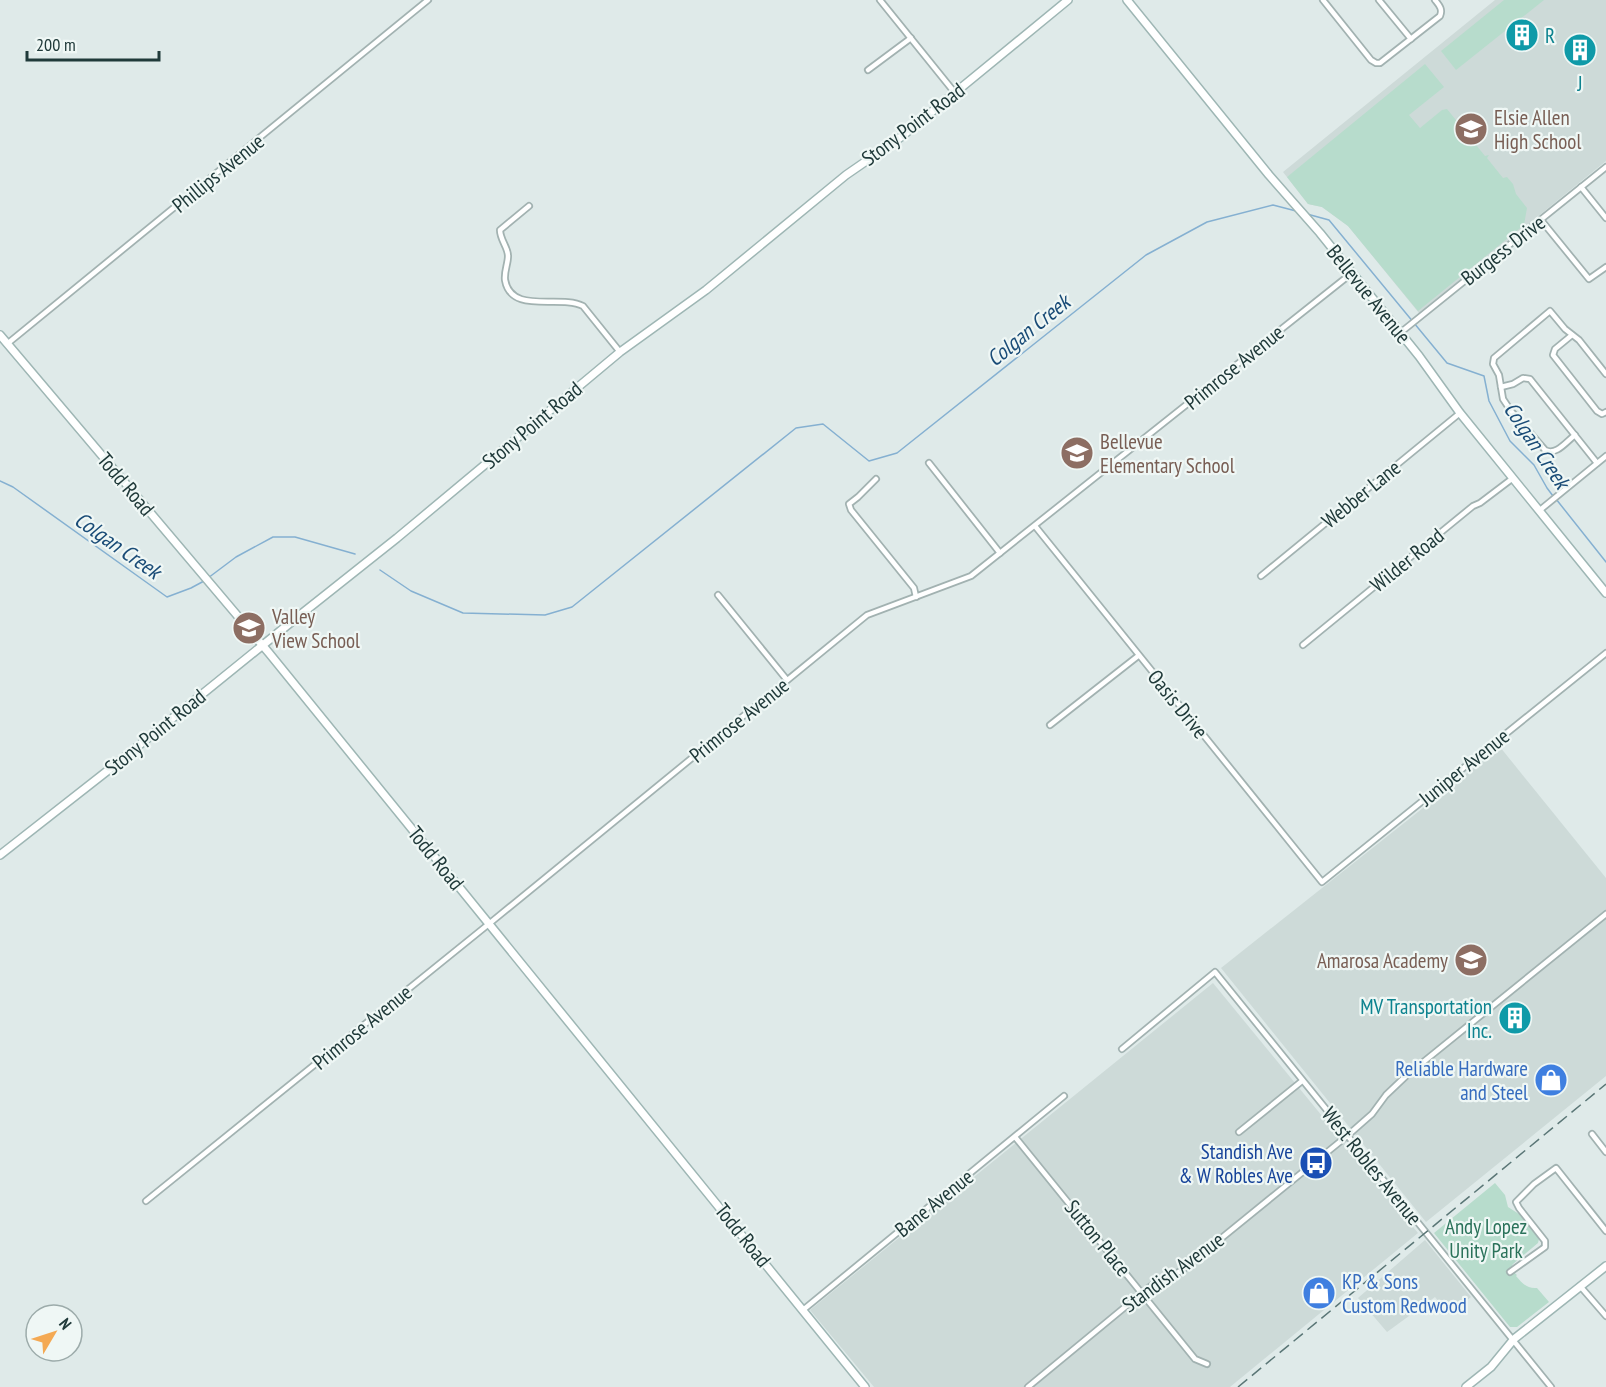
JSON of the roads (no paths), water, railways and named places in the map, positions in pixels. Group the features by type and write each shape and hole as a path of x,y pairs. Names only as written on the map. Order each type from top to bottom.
{"main road":[{"name":"Stony Point Road","path":"0,855 397,538 620,352 706,290 846,175 901,136 1068,0"},
{"name":"Bellevue Avenue","path":"1127,0 1352,273 1419,356 1460,413 1606,593"},
{"name":"Todd Road","path":"0,335 262,645 865,1387"},
{"path":"1466,1387 1491,1367 1514,1340 1606,1266"}],"street":[{"name":"Phillips Avenue","path":"7,344 428,0"},
{"path":"880,0 955,93"},
{"path":"1323,0 1371,60 1376,63 1386,60 1440,16 1441,7 1435,0"},
{"path":"1379,0 1411,39"},
{"path":"868,70 911,38"},
{"name":"Burgess Drive","path":"1400,333 1606,167"},
{"path":"1581,188 1606,218"},
{"path":"529,206 500,230 508,256 506,280 512,293 525,301 575,302 582,306 620,352"},
{"path":"1541,220 1589,279 1606,267"},
{"name":"Primrose Avenue","path":"146,1201 867,615 971,576 1352,273"},
{"path":"1575,435 1554,452 1547,452 1506,405 1499,375 1493,363 1494,358 1550,311 1579,340 1606,374"},
{"path":"1572,335 1552,353 1553,357 1597,411 1602,414 1606,412"},
{"path":"1501,387 1523,378 1530,379 1598,463"},
{"name":"Webber Lane","path":"1261,576 1460,413"},
{"path":"1540,510 1606,456"},
{"path":"928,463 1000,553"},
{"name":"Wilder Road","path":"1302,645 1473,506 1513,478"},
{"path":"876,479 849,504 851,510 914,588 916,597"},
{"name":"Oasis Drive","path":"1035,526 1322,882"},
{"path":"718,595 787,680"},
{"name":"Juniper Avenue","path":"1322,882 1606,653"},
{"path":"1050,725 1138,656"},
{"name":"Standish Avenue","path":"1028,1387 1155,1283 1181,1271 1347,1136 1406,1076 1606,914"},
{"name":"West Robles Avenue","path":"1122,1049 1215,972 1551,1387"},
{"path":"1239,1132 1302,1081"},
{"name":"Bane Avenue","path":"803,1310 1064,1096"},
{"path":"1592,1134 1606,1152"},
{"name":"Sutton Place","path":"1015,1137 1196,1359 1207,1364"},
{"path":"1510,1272 1545,1247 1545,1241 1516,1202 1534,1184 1556,1168 1606,1231"},
{"path":"1580,1286 1606,1316"},
{"path":"1479,1297 1485,1292"}],"waterway":[{"name":"Colgan Creek","path":"380,570 411,591 463,613 545,615 572,607 796,428 823,424 869,461 897,453 1146,255 1207,222 1273,205 1296,211"},
{"name":"Colgan Creek","path":"1307,214 1329,220 1447,363 1484,376 1489,401 1510,441 1534,465 1553,496"},
{"name":"Colgan Creek","path":"0,481 13,487 167,597 204,581"},
{"name":"Colgan Creek","path":"1556,499 1606,562"},
{"name":"Colgan Creek","path":"208,578 236,557 273,537 295,537 355,554"}],"railway":[{"path":"1238,1387 1606,1084"}],"place":[{"name":"R","path":"1522,35"},
{"name":"J","path":"1580,50"},
{"name":"Elsie Allen High School","path":"1471,129"},
{"name":"Bellevue Elementary School","path":"1077,453"},
{"name":"Valley View School","path":"249,628"},
{"name":"Amarosa Academy","path":"1471,960"},
{"name":"MV Transportation Inc.","path":"1515,1018"},
{"name":"Reliable Hardware and Steel","path":"1551,1080"},
{"name":"Standish Ave & W Robles Ave","path":"1316,1163"},
{"name":"KP & Sons Custom Redwood","path":"1319,1293"}],"park label":[{"name":"Andy Lopez Unity Park","path":"1486,1238"}]}
